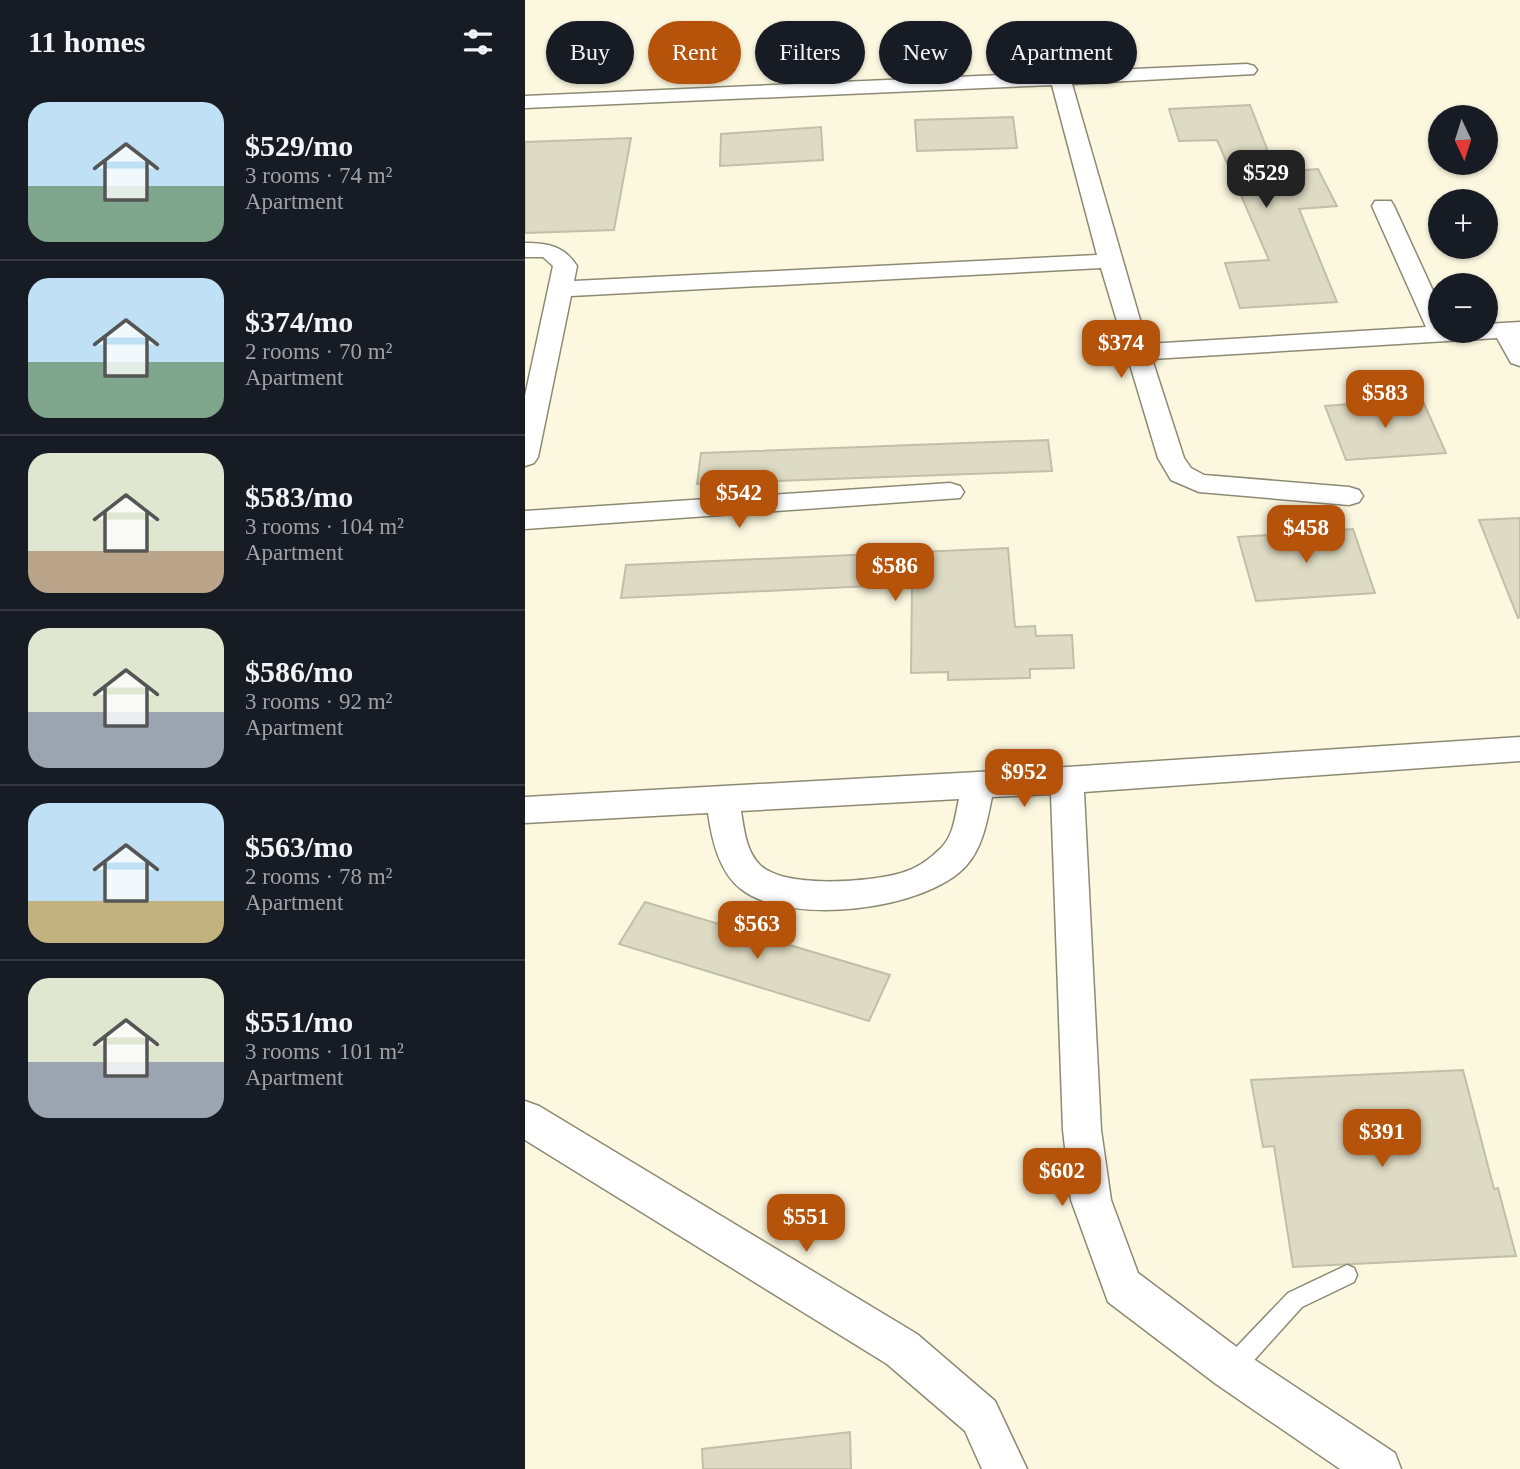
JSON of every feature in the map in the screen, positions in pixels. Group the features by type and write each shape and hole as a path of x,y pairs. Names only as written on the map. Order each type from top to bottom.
{"street":[{"path":"1137,75 1247,70"},
{"path":"525,102 986,82"},
{"path":"1062,84 1108,261 1171,458 1181,474 1199,483 1349,496"},
{"path":"1383,206 1428,305"},
{"path":"525,250 552,252 561,257 565,266 525,457"},
{"path":"562,289 1108,261"},
{"path":"1513,330 1520,358"},
{"path":"1136,352 1428,335"},
{"path":"525,520 950,492"},
{"path":"525,810 1067,780 1520,749"},
{"path":"1067,780 1082,1130 1091,1200 1123,1287 1231,1369 1378,1469"},
{"path":"723,799 728,840 739,864 756,882 780,890 813,894 862,893 899,889 939,872 962,848 979,785"},
{"path":"525,1119 902,1349 980,1416 1005,1469"}],"lane":[{"path":"1231,1369 1296,1300 1347,1275"}],"building":[{"path":"1250,105 1276,172 1318,169 1337,206 1299,209 1337,302 1240,308 1225,263 1269,260 1217,140 1179,141 1169,109"},
{"path":"1013,117 1017,148 917,151 915,120"},
{"path":"821,127 823,160 720,166 721,134"},
{"path":"631,138 614,230 525,233 525,142"},
{"path":"1422,399 1446,453 1346,460 1325,406"},
{"path":"1048,440 1052,471 697,484 701,453"},
{"path":"1520,518 1520,617 1518,618 1479,520"},
{"path":"1353,529 1375,593 1256,601 1238,537"},
{"path":"1008,548 1015,627 1035,626 1036,636 1072,635 1074,668 1030,669 1030,678 948,680 948,672 911,673 912,584 621,598 626,565"},
{"path":"645,902 890,975 869,1021 619,944"},
{"path":"1463,1070 1494,1189 1498,1188 1516,1256 1293,1267 1274,1146 1263,1147 1251,1080"},
{"path":"850,1432 851,1469 703,1469 702,1449"}]}
